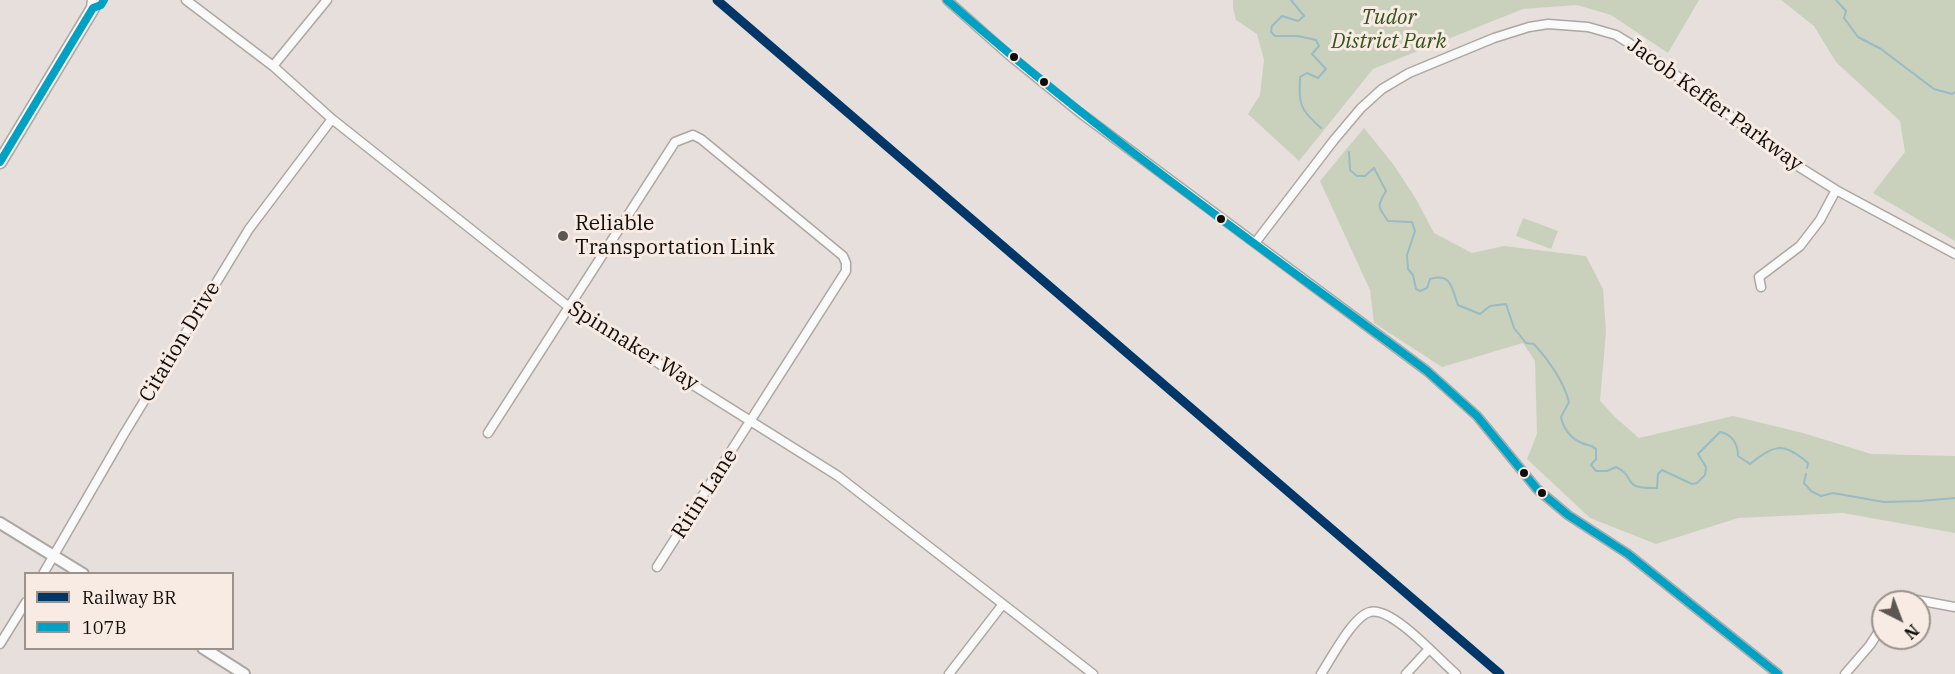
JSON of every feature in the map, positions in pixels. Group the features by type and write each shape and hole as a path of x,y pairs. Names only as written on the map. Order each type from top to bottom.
{"main road":[{"path":"0,162 94,4 101,5 104,0"}],"street":[{"name":"Spinnaker Way","path":"186,0 273,66 332,120 569,307 838,476 1093,674"},
{"path":"273,66 327,0"},
{"path":"947,0 1009,55 1079,112 1440,382 1477,417 1537,489 1568,515 1628,554 1778,674"},
{"name":"Jacob Keffer Parkway","path":"1255,243 1334,140 1361,108 1382,89 1409,73 1494,38 1529,27 1548,24 1588,27 1626,40 1768,146 1836,190 1955,254"},
{"name":"Citation Drive","path":"44,572 124,434 249,229 332,120"},
{"name":"Ritin Lane","path":"569,307 675,142 693,135 701,139 843,256 846,263 846,271 657,567"},
{"path":"1761,287 1759,277 1800,246 1820,220 1836,190"},
{"path":"488,433 569,307"},
{"path":"0,523 81,572"},
{"path":"1931,603 1955,607"},
{"path":"949,674 1003,604"},
{"path":"0,644 24,605"},
{"path":"1321,674 1360,618 1371,612 1383,613 1401,624 1456,674"},
{"path":"1845,674 1871,643"},
{"path":"1406,674 1429,649"},
{"path":"206,650 244,674"}],"green space":[{"name":"Tudor District Park","path":"1233,0 1699,0 1668,53 1611,15 1577,5 1523,9 1373,69 1299,161 1248,114 1260,95 1264,60 1257,34 1236,20"},
{"path":"1781,0 1955,0 1955,241 1873,193 1905,152 1900,121 1836,62 1814,26"},
{"path":"1364,128 1393,164 1416,199 1434,233 1472,253 1504,246 1586,256 1603,289 1606,331 1600,401 1639,438 1733,416 1803,433 1871,454 1955,456 1955,533 1843,513 1738,518 1656,544 1590,518 1527,459 1537,434 1535,361 1523,343 1442,367 1374,323 1370,290 1320,181"},
{"path":"1523,218 1558,231 1551,249 1516,236"}],"waterway":[{"path":"1291,0 1304,16 1298,21 1282,16 1272,26 1271,32 1275,36 1298,36 1316,40 1319,46 1312,54 1326,69 1318,78 1307,73 1300,77 1300,100 1304,111 1321,128"},
{"path":"1836,0 1846,11 1844,18 1858,37 1881,49 1934,89 1952,94 1955,92"},
{"path":"1349,152 1350,170 1357,176 1365,176 1374,168 1386,191 1380,206 1388,221 1412,222 1415,231 1407,255 1408,269 1413,275 1416,289 1420,291 1427,288 1430,279 1437,277 1447,280 1458,305 1480,314 1490,306 1506,304 1514,328 1526,343 1534,344 1559,379 1569,402 1561,417 1564,425 1574,439 1596,449 1596,459 1591,465 1596,471 1607,471 1616,467 1623,471 1630,482 1645,488 1657,488 1658,474 1662,470 1692,484 1697,483 1705,475 1706,467 1698,454 1720,432 1731,437 1737,447 1738,456 1750,464 1766,453 1779,448 1799,456 1808,463 1807,468"},
{"path":"1806,474 1804,483 1811,491 1821,496 1833,493 1884,502 1955,498"}],"rail line":[{"name":"BR","path":"717,0 1500,674"}],"transit line":[{"name":"107B","path":"0,162 93,8 101,5 104,0"},
{"name":"107B","path":"947,0 1004,49 1123,144 1427,371 1477,416 1537,489 1568,515 1628,554 1778,674"}],"place":[{"name":"Reliable Transportation Link","path":"563,236"}]}
